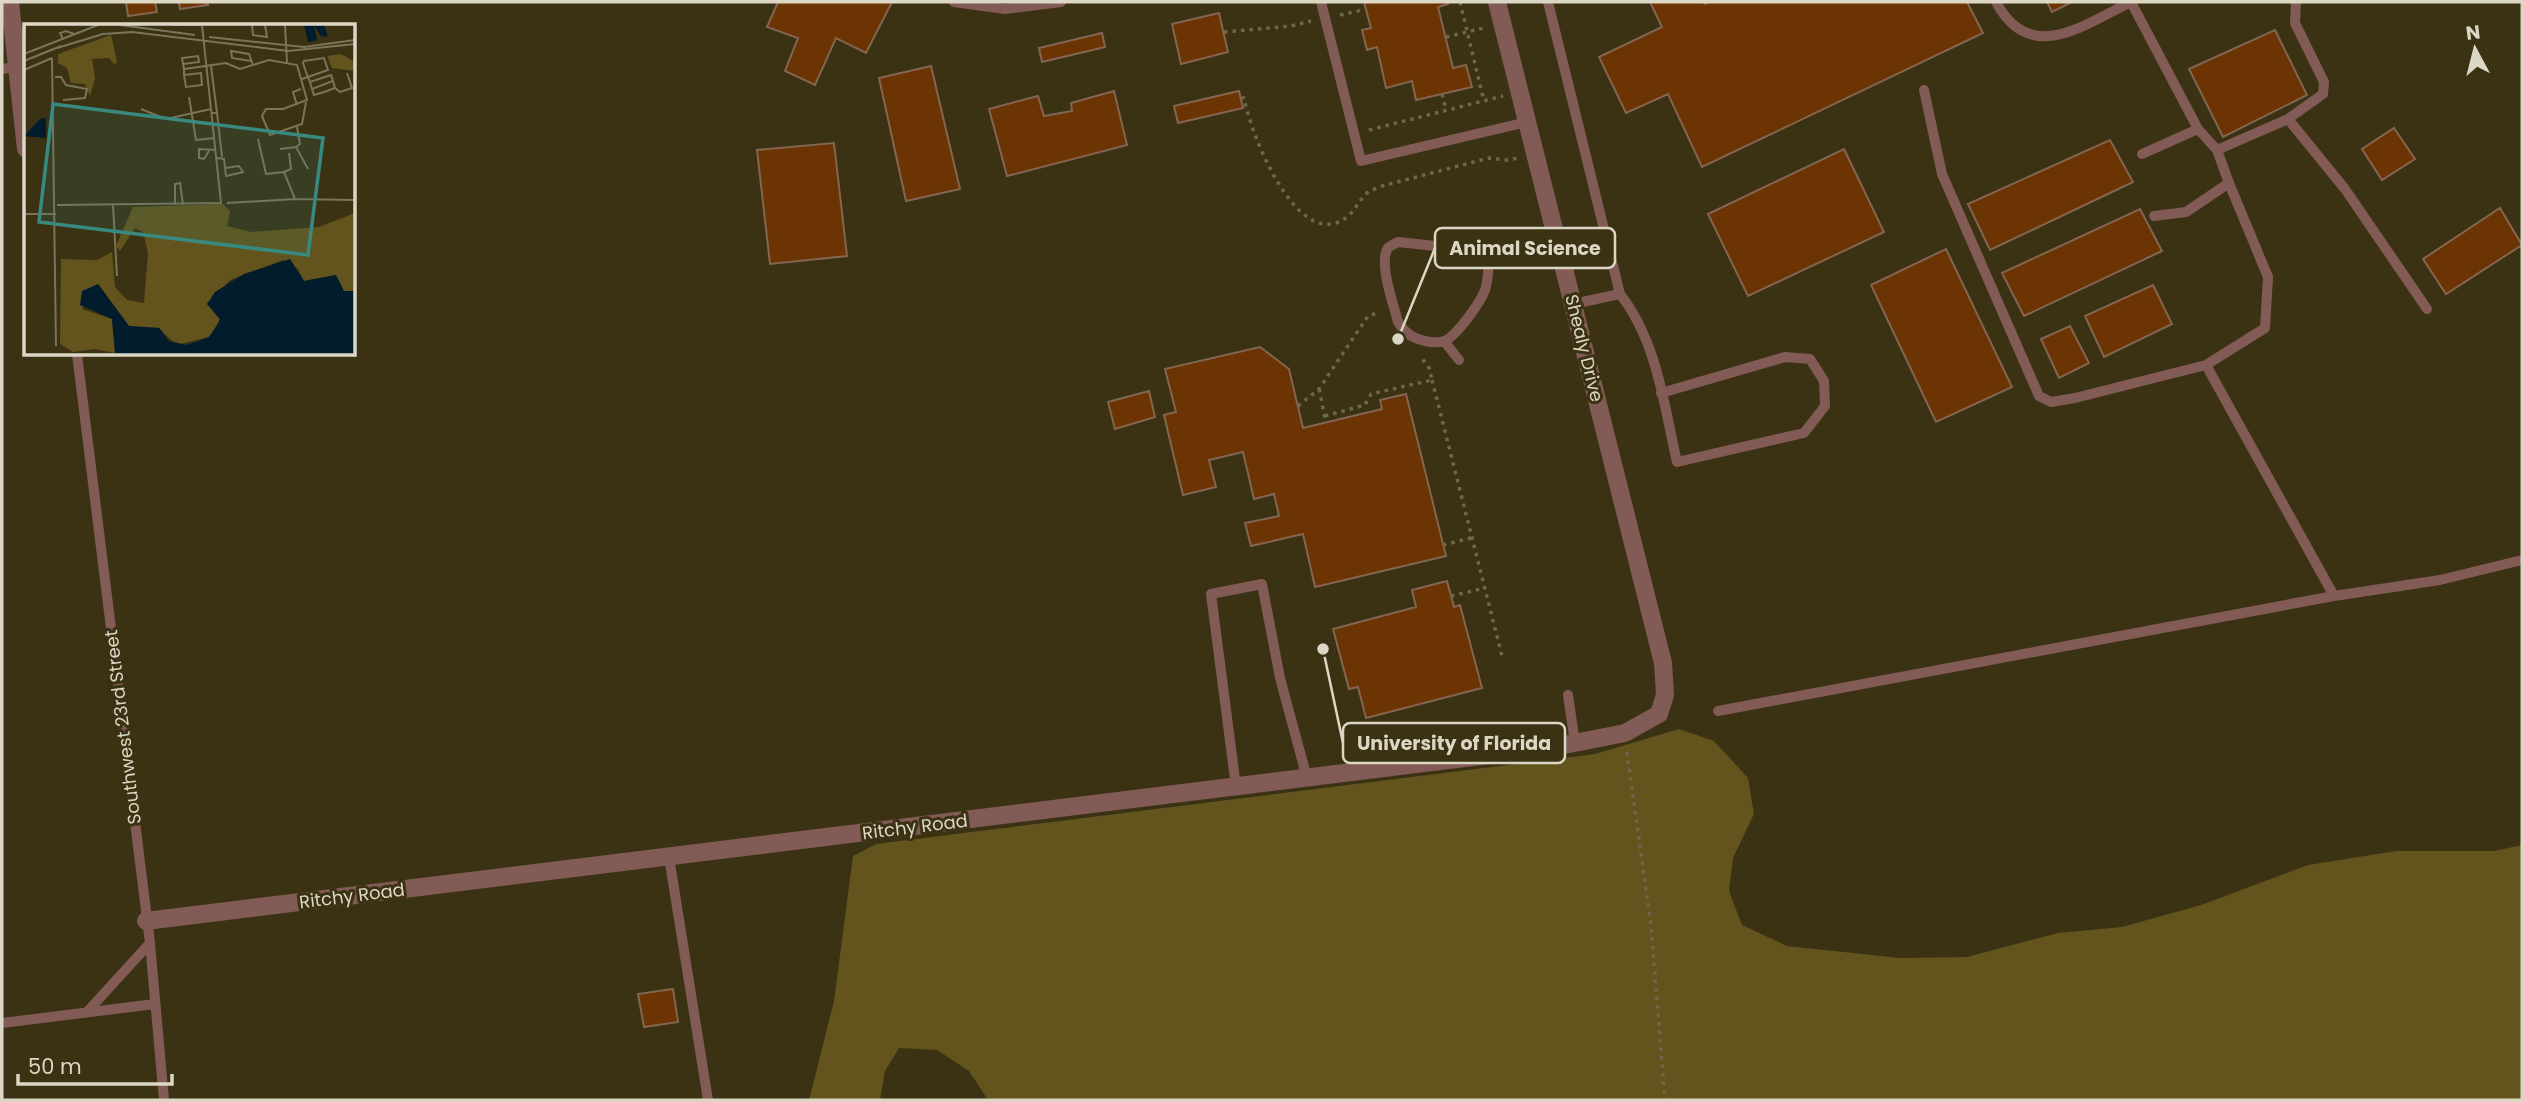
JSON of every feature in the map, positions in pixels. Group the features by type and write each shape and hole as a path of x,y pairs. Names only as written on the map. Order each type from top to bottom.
{"street":[{"path":"10,2 10,68 24,139"},
{"name":"Shealy Drive","path":"1497,2 1660,650 1665,695"},
{"name":"Ritchy Road","path":"146,921 1575,743 1625,733 1659,714 1665,695"}],"lane":[{"path":"954,2 1005,9 1060,2"},
{"path":"1321,2 1361,161 1527,122"},
{"path":"1548,2 1620,294 1634,312 1646,338 1677,462 1804,433 1825,406 1824,381 1810,359 1785,357 1661,393"},
{"path":"1924,90 1942,174 2039,396 2051,402 2075,398 2206,365 2265,328 2268,277 2217,150 2198,129 2131,2 2069,31 2049,37 2031,36 2016,29 1996,2"},
{"path":"2217,150 2288,119 2323,94 2324,82 2295,23 2296,2"},
{"path":"2288,119 2345,189 2427,309"},
{"path":"2142,154 2198,129"},
{"path":"2154,216 2186,212 2229,183"},
{"path":"1490,251 1485,289 1465,321 1444,341 1433,343 1420,340 1411,337 1402,329 1384,268 1388,247 1398,242 1490,251 1555,237"},
{"path":"1573,304 1620,294"},
{"path":"1444,341 1459,360"},
{"name":"Southwest 23rd Street","path":"77,355 149,943 164,1100"},
{"path":"2206,365 2334,596"},
{"path":"1718,711 2334,596 2440,580 2522,560"},
{"path":"1236,787 1211,594 1262,584 1280,678 1307,778"},
{"path":"1567,695 1575,743"},
{"path":"669,857 708,1100"},
{"path":"87,1012 149,943"},
{"path":"2,1023 155,1004"}],"path":[{"path":"1460,2 1484,101"},
{"path":"1335,16 1366,9"},
{"path":"1224,32 1291,26 1312,20"},
{"path":"1446,37 1489,27"},
{"path":"1442,94 1446,110"},
{"path":"1369,130 1506,96"},
{"path":"1381,301 1385,320"},
{"path":"1298,406 1319,389 1367,316 1383,312"},
{"path":"1415,352 1423,359 1432,380 1503,660"},
{"path":"1325,416 1365,405 1371,394 1432,380"},
{"path":"1319,389 1326,423"},
{"path":"1443,545 1472,538"},
{"path":"1451,596 1485,588"},
{"path":"1625,733 1651,926 1665,1100"}],"shaded area":[{"path":"1679,729 1714,741 1748,778 1754,814 1733,858 1729,891 1742,925 1787,946 1900,958 1967,957 2058,933 2122,927 2201,905 2308,865 2396,851 2494,851 2522,845 2522,1100 988,1100 969,1071 937,1050 899,1048 885,1071 880,1100 809,1100 834,1001 853,856 876,844 1595,754"}],"building":[{"path":"126,2 155,2 157,12 128,16"},
{"path":"179,2 207,2 208,5 180,9"},
{"path":"778,2 892,2 866,53 836,38 815,85 785,71 798,38 767,27"},
{"path":"1364,2 1447,2 1448,4 1438,7 1453,68 1466,65 1472,87 1416,100 1412,81 1386,88 1377,47 1367,50 1362,30 1371,28"},
{"path":"1650,2 1967,2 1983,33 1702,167 1668,94 1626,113 1599,57 1662,27"},
{"path":"2047,2 2072,2 2052,12"},
{"path":"1219,13 1228,52 1181,64 1172,24"},
{"path":"2275,30 2307,95 2223,137 2189,69"},
{"path":"1102,33 1105,47 1042,62 1039,48"},
{"path":"931,66 960,189 906,201 879,78"},
{"path":"1114,91 1127,145 1007,176 989,109 1038,96 1044,116 1072,111 1071,103"},
{"path":"1239,91 1243,108 1178,123 1174,106"},
{"path":"2394,128 2415,159 2382,180 2362,149"},
{"path":"2110,140 2133,182 1990,250 1968,204"},
{"path":"834,143 847,256 770,264 757,150"},
{"path":"1844,149 1884,232 1748,296 1708,214"},
{"path":"2500,208 2522,245 2446,294 2423,259"},
{"path":"2140,209 2162,251 2024,316 2002,273"},
{"path":"1946,249 2012,387 1936,422 1871,285"},
{"path":"2153,285 2172,324 2104,357 2085,316"},
{"path":"2070,326 2089,363 2059,378 2041,339"},
{"path":"1260,347 1289,369 1303,428 1382,409 1380,400 1406,394 1446,556 1315,587 1303,534 1251,546 1245,523 1279,516 1274,494 1254,499 1243,452 1209,460 1216,487 1183,495 1164,415 1176,412 1165,369"},
{"path":"1149,391 1155,417 1115,429 1108,402"},
{"path":"1447,581 1454,607 1460,605 1482,688 1366,718 1358,687 1349,689 1333,629 1416,607 1412,590"},
{"path":"673,989 678,1022 644,1027 638,994"}],"place":[{"name":"Animal Science","path":"1398,339"},
{"name":"University of Florida","path":"1323,649"}]}
